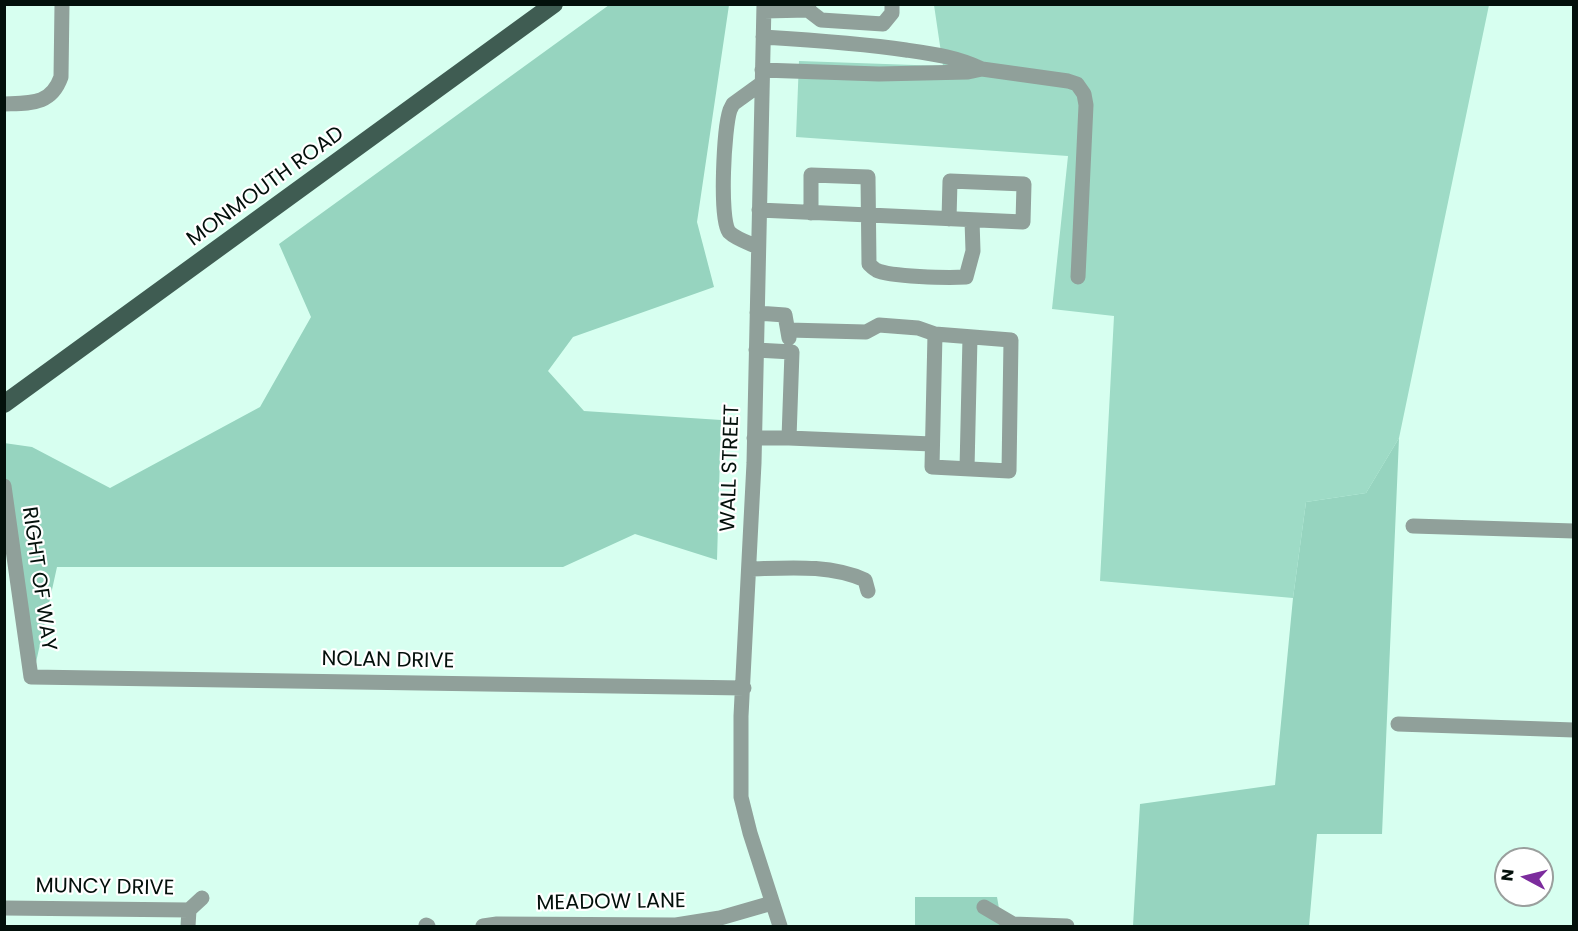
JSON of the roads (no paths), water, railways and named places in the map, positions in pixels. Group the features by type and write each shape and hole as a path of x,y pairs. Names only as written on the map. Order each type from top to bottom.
{"main road":[{"name":"MONMOUTH ROAD","path":"4,404 554,4"}],"street":[{"path":"4,104 33,103 42,100 58,85 61,77 62,4"},
{"path":"764,8 808,7 821,20 883,24 892,13 892,4"},
{"name":"WALL STREET","path":"764,8 754,438 741,716 741,796 750,833 780,927"},
{"path":"763,37 878,45 962,59 982,69 1077,84 1084,94 1086,105 1078,277"},
{"path":"758,248 734,236 726,226 723,166 730,110 733,104 762,77 968,72 982,69"},
{"path":"811,213 811,175 868,177 869,264 875,270 946,278 966,278 973,251 972,220"},
{"path":"759,210 811,213 867,215 949,219 1023,222 1024,184 950,181 949,219"},
{"path":"757,313 785,315 792,352 789,438"},
{"path":"788,330 866,332 879,325 918,328 935,334 1011,340 1010,471 932,467 935,334"},
{"path":"967,469 970,337"},
{"path":"756,350 792,352"},
{"path":"754,438 932,444"},
{"name":"RIGHT OF WAY","path":"4,486 31,677"},
{"path":"1413,526 1574,531"},
{"path":"749,569 812,568 847,572 865,580 868,591"},
{"name":"NOLAN DRIVE","path":"31,677 744,688"},
{"path":"1398,724 1574,730"},
{"path":"189,910 202,898"},
{"name":"MEADOW LANE","path":"483,927 497,924 676,925 720,918 772,903"},
{"path":"984,907 1013,924 1067,927"},
{"name":"MUNCY DRIVE","path":"4,908 189,910 188,927"}]}
